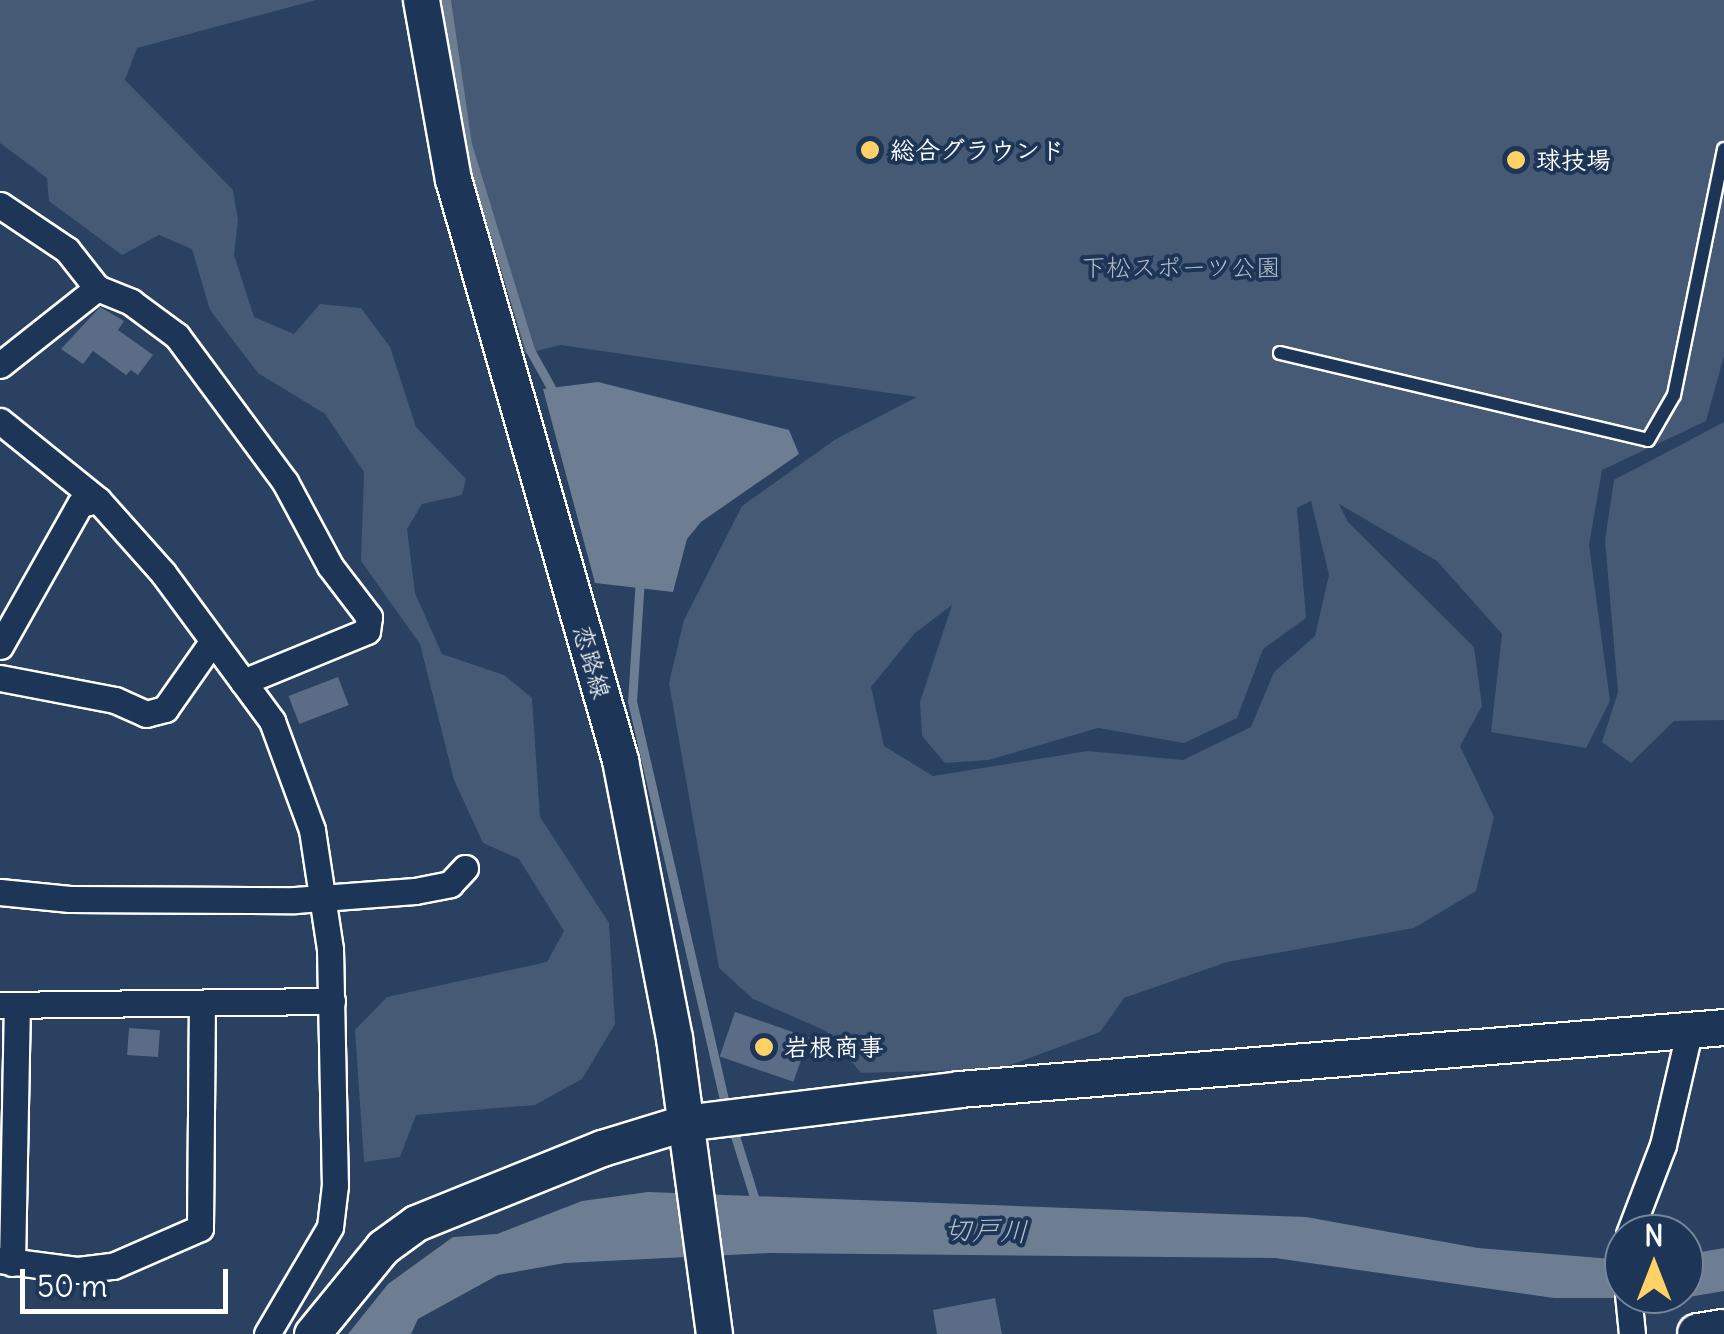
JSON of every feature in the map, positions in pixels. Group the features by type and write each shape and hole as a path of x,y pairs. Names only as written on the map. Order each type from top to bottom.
{"main road":[{"path":"1698,1334 1724,1330"}],"street":[{"name":"恋路線","path":"421,0 453,179 620,760 674,1038 714,1334"},
{"path":"0,205 67,250 97,288 131,302 177,336 285,482 330,566 369,617 367,630 243,682"},
{"path":"0,365 97,288"},
{"path":"0,420 98,500 243,682 291,762 312,830 332,1001 330,1227 266,1334"},
{"path":"0,646 80,504 98,500"},
{"path":"0,678 115,700 146,714 165,709 212,642"},
{"path":"0,892 70,900 322,896 415,891 450,884 464,868"},
{"path":"202,1005 200,1228 113,1266 6,1262 9,1006 332,1001"},
{"path":"312,1334 383,1248 416,1223 602,1148 684,1123 959,1089 1707,1027 1637,1214"}],"lane":[{"path":"1280,353 1648,440 1674,395 1724,148"}],"green space":[{"path":"0,0 316,0 137,48 125,80 233,190 238,220 234,255 254,317 294,334 320,304 361,308 390,347 416,427 466,479 462,495 422,504 407,529 415,593 442,654 504,675 532,698 540,817 609,923 615,1024 582,1079 535,1105 416,1115 400,1157 364,1162 355,1030 387,997 547,962 564,931 519,859 483,843 454,780 420,644 361,561 364,472 325,414 258,373 210,310 192,249 159,235 122,255 49,201 47,178 0,143"},
{"name":"下松スポーツ公園","path":"441,0 1724,0 1724,356 1706,421 1602,470 1589,545 1610,701 1586,748 1491,732 1502,634 1437,561 1339,504 1348,522 1474,647 1482,706 1460,746 1494,817 1476,891 1414,928 1227,962 1124,998 1100,1032 1000,1069 861,1073 826,1031 753,999 719,968 669,683 684,620 742,506 836,439 917,397 560,345 525,354 460,129","holes":["1311,501 1329,575 1315,636 1274,672 1251,727 1183,760 1088,751 933,776 884,746 871,687 915,633 952,605 920,702 922,736 945,763 989,760 1098,728 1184,743 1237,718 1263,649 1306,618 1297,508"]},
{"path":"1724,422 1724,720 1674,721 1631,763 1602,742 1618,692 1605,540 1614,480"}],"water":[{"path":"598,382 789,430 799,454 701,522 687,539 673,592 595,583 543,389"},
{"name":"切戸川","path":"648,1192 1306,1217 1478,1248 1604,1258 1604,1298 1554,1298 1275,1258 770,1253 565,1263 498,1275 418,1319 411,1334 348,1334 388,1284 453,1237 497,1234 582,1201"},
{"path":"1724,1248 1724,1291 1704,1294 1704,1252"}],"building":[{"path":"100,307 124,321 118,330 153,355 138,375 131,370 126,375 93,351 83,364 61,349"},
{"path":"338,677 349,705 299,724 289,696"},
{"name":"岩根商事","path":"735,1012 809,1037 793,1082 720,1056"},
{"path":"129,1028 160,1030 158,1057 127,1055"},
{"path":"995,1298 1002,1334 937,1334 933,1310"}],"waterway":[{"path":"446,0 467,144 530,350 555,395"},
{"path":"640,578 632,701 727,1111"},
{"path":"732,1126 757,1207"}],"place":[{"name":"総合グラウンド","path":"870,150"},
{"name":"球技場","path":"1516,160"},
{"name":"岩根商事","path":"764,1047"}]}
